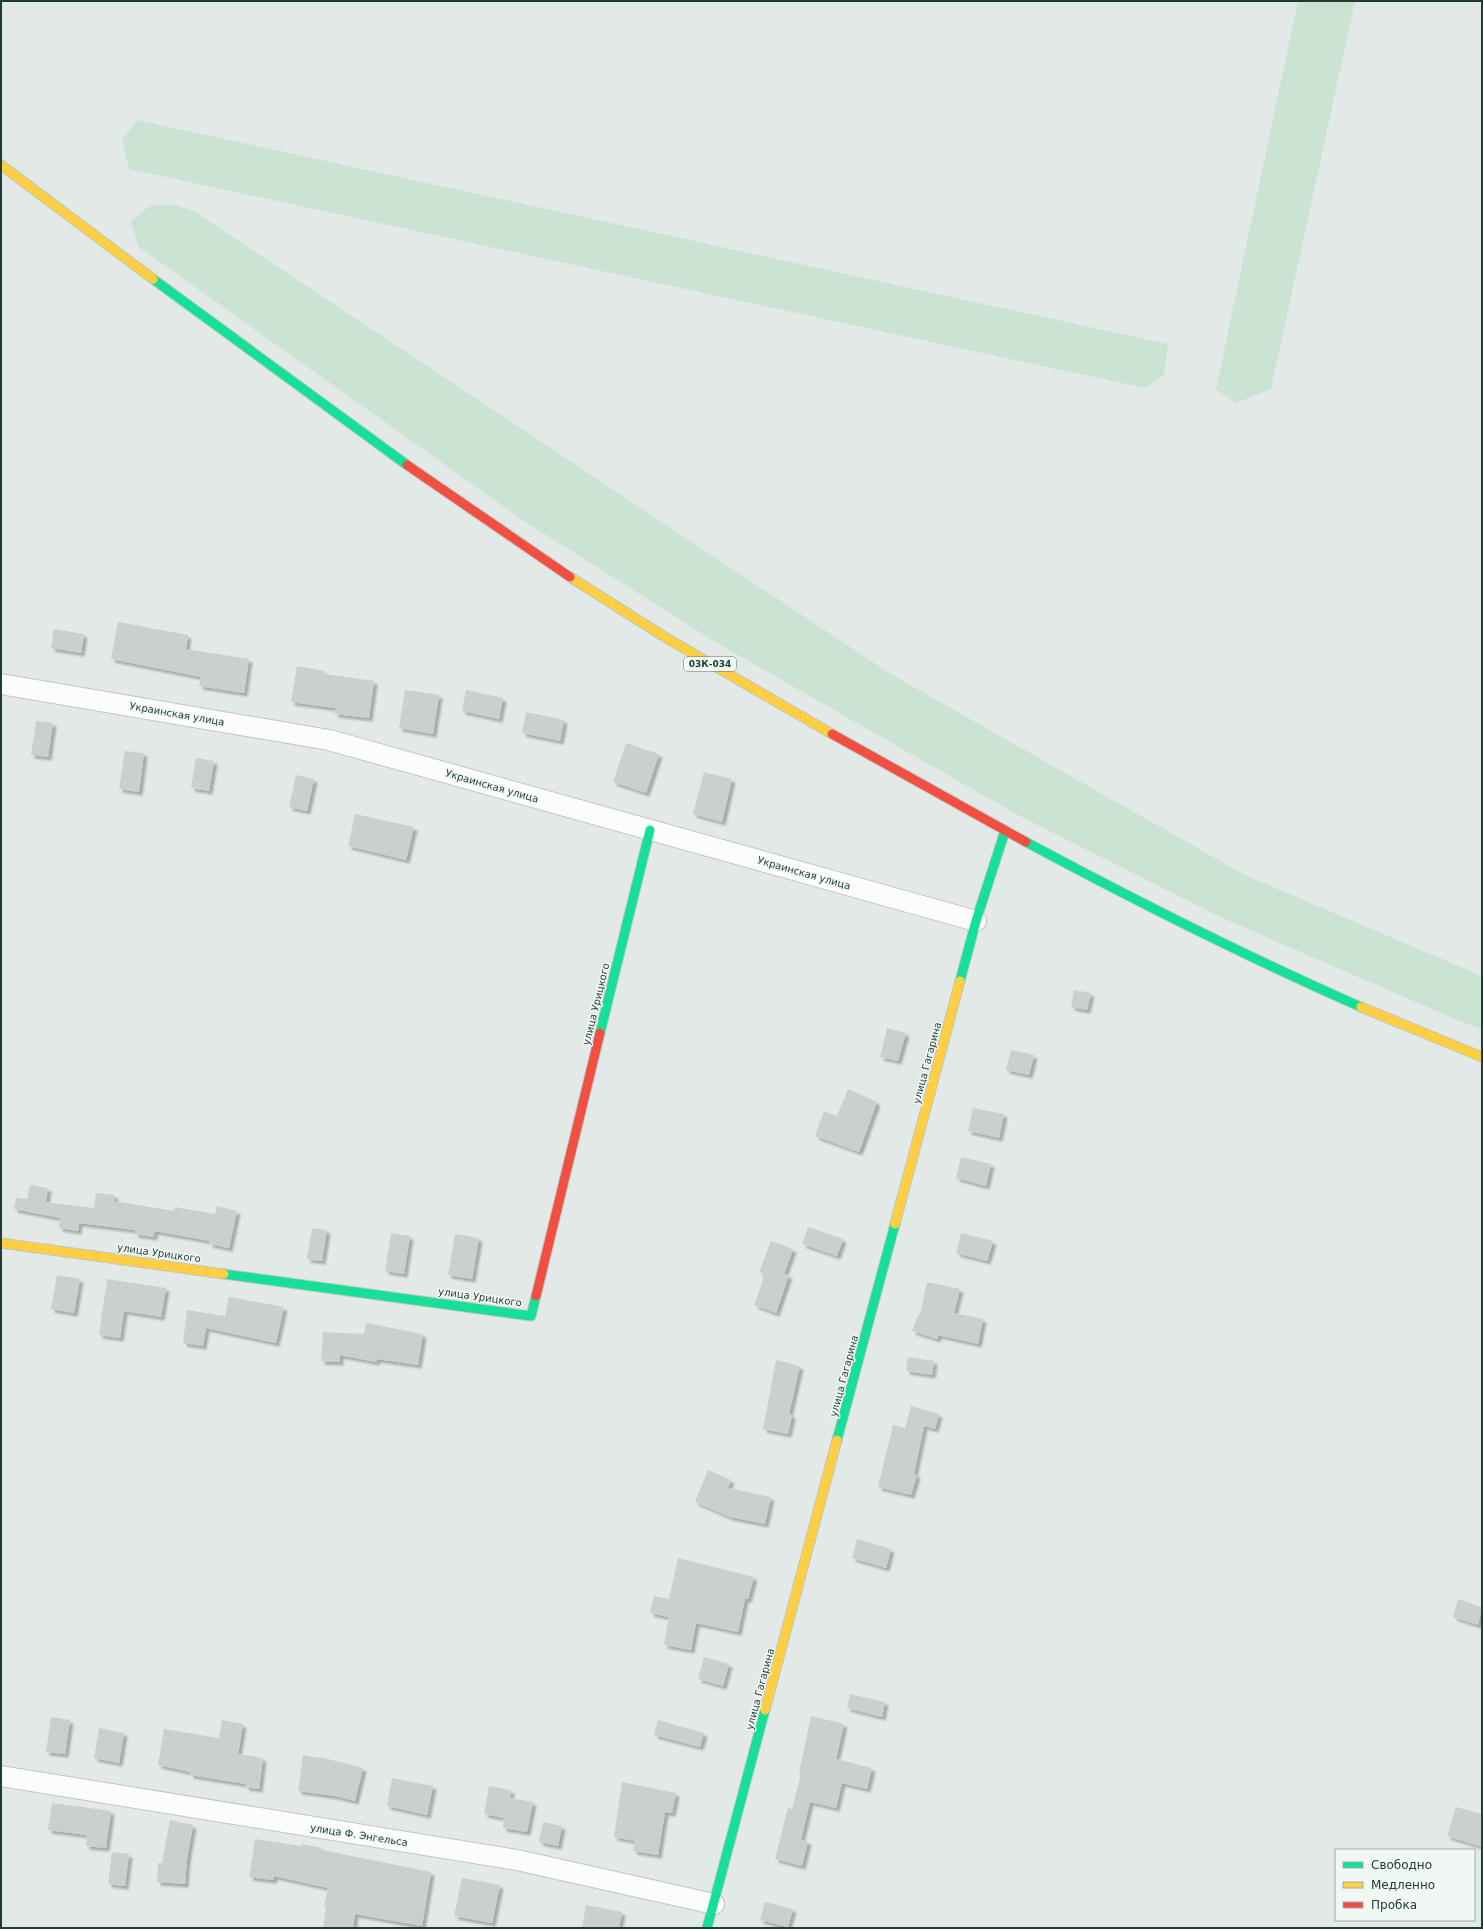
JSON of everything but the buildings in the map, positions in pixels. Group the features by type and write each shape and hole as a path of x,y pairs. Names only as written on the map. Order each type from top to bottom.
{"street":[{"name":"03К-034","path":"1,165 235,341 551,565 630,616 729,675 1005,831 1234,949 1326,992 1482,1057"},
{"name":"Украинская улица","path":"1,684 329,740 976,921"},
{"name":"улица Урицкого","path":"1,1243 531,1316 650,830"},
{"name":"улица Гагарина","path":"708,1928 976,921 1005,831"},
{"name":"улица Ф. Энгельса","path":"1,1776 517,1860 714,1904"}],"green space":[{"path":"1298,1 1355,1 1271,389 1236,403 1216,389"},
{"path":"137,120 1168,344 1164,375 1145,388 129,169 122,140"},
{"path":"151,205 175,205 194,211 889,673 1245,875 1482,976 1482,1029 1457,1020 1218,916 1014,813 717,643 521,519 139,247 131,221"}],"traffic: fast":[{"path":"153,279 407,465"},
{"path":"600,1033 650,830"},
{"path":"960,981 976,921 1005,831"},
{"path":"1026,842 1192,928 1361,1007"},
{"path":"837,1440 895,1224"},
{"path":"224,1274 531,1316 536,1296"},
{"path":"707,1928 765,1710"}],"traffic: slow":[{"path":"1,165 153,279"},
{"path":"570,577 668,639 832,734"},
{"path":"895,1224 960,981"},
{"path":"1361,1007 1482,1057"},
{"path":"1,1243 224,1274"},
{"path":"765,1710 837,1440"}],"traffic: jam":[{"path":"407,465 570,577"},
{"path":"832,734 1026,842"},
{"path":"536,1296 600,1033"}]}
